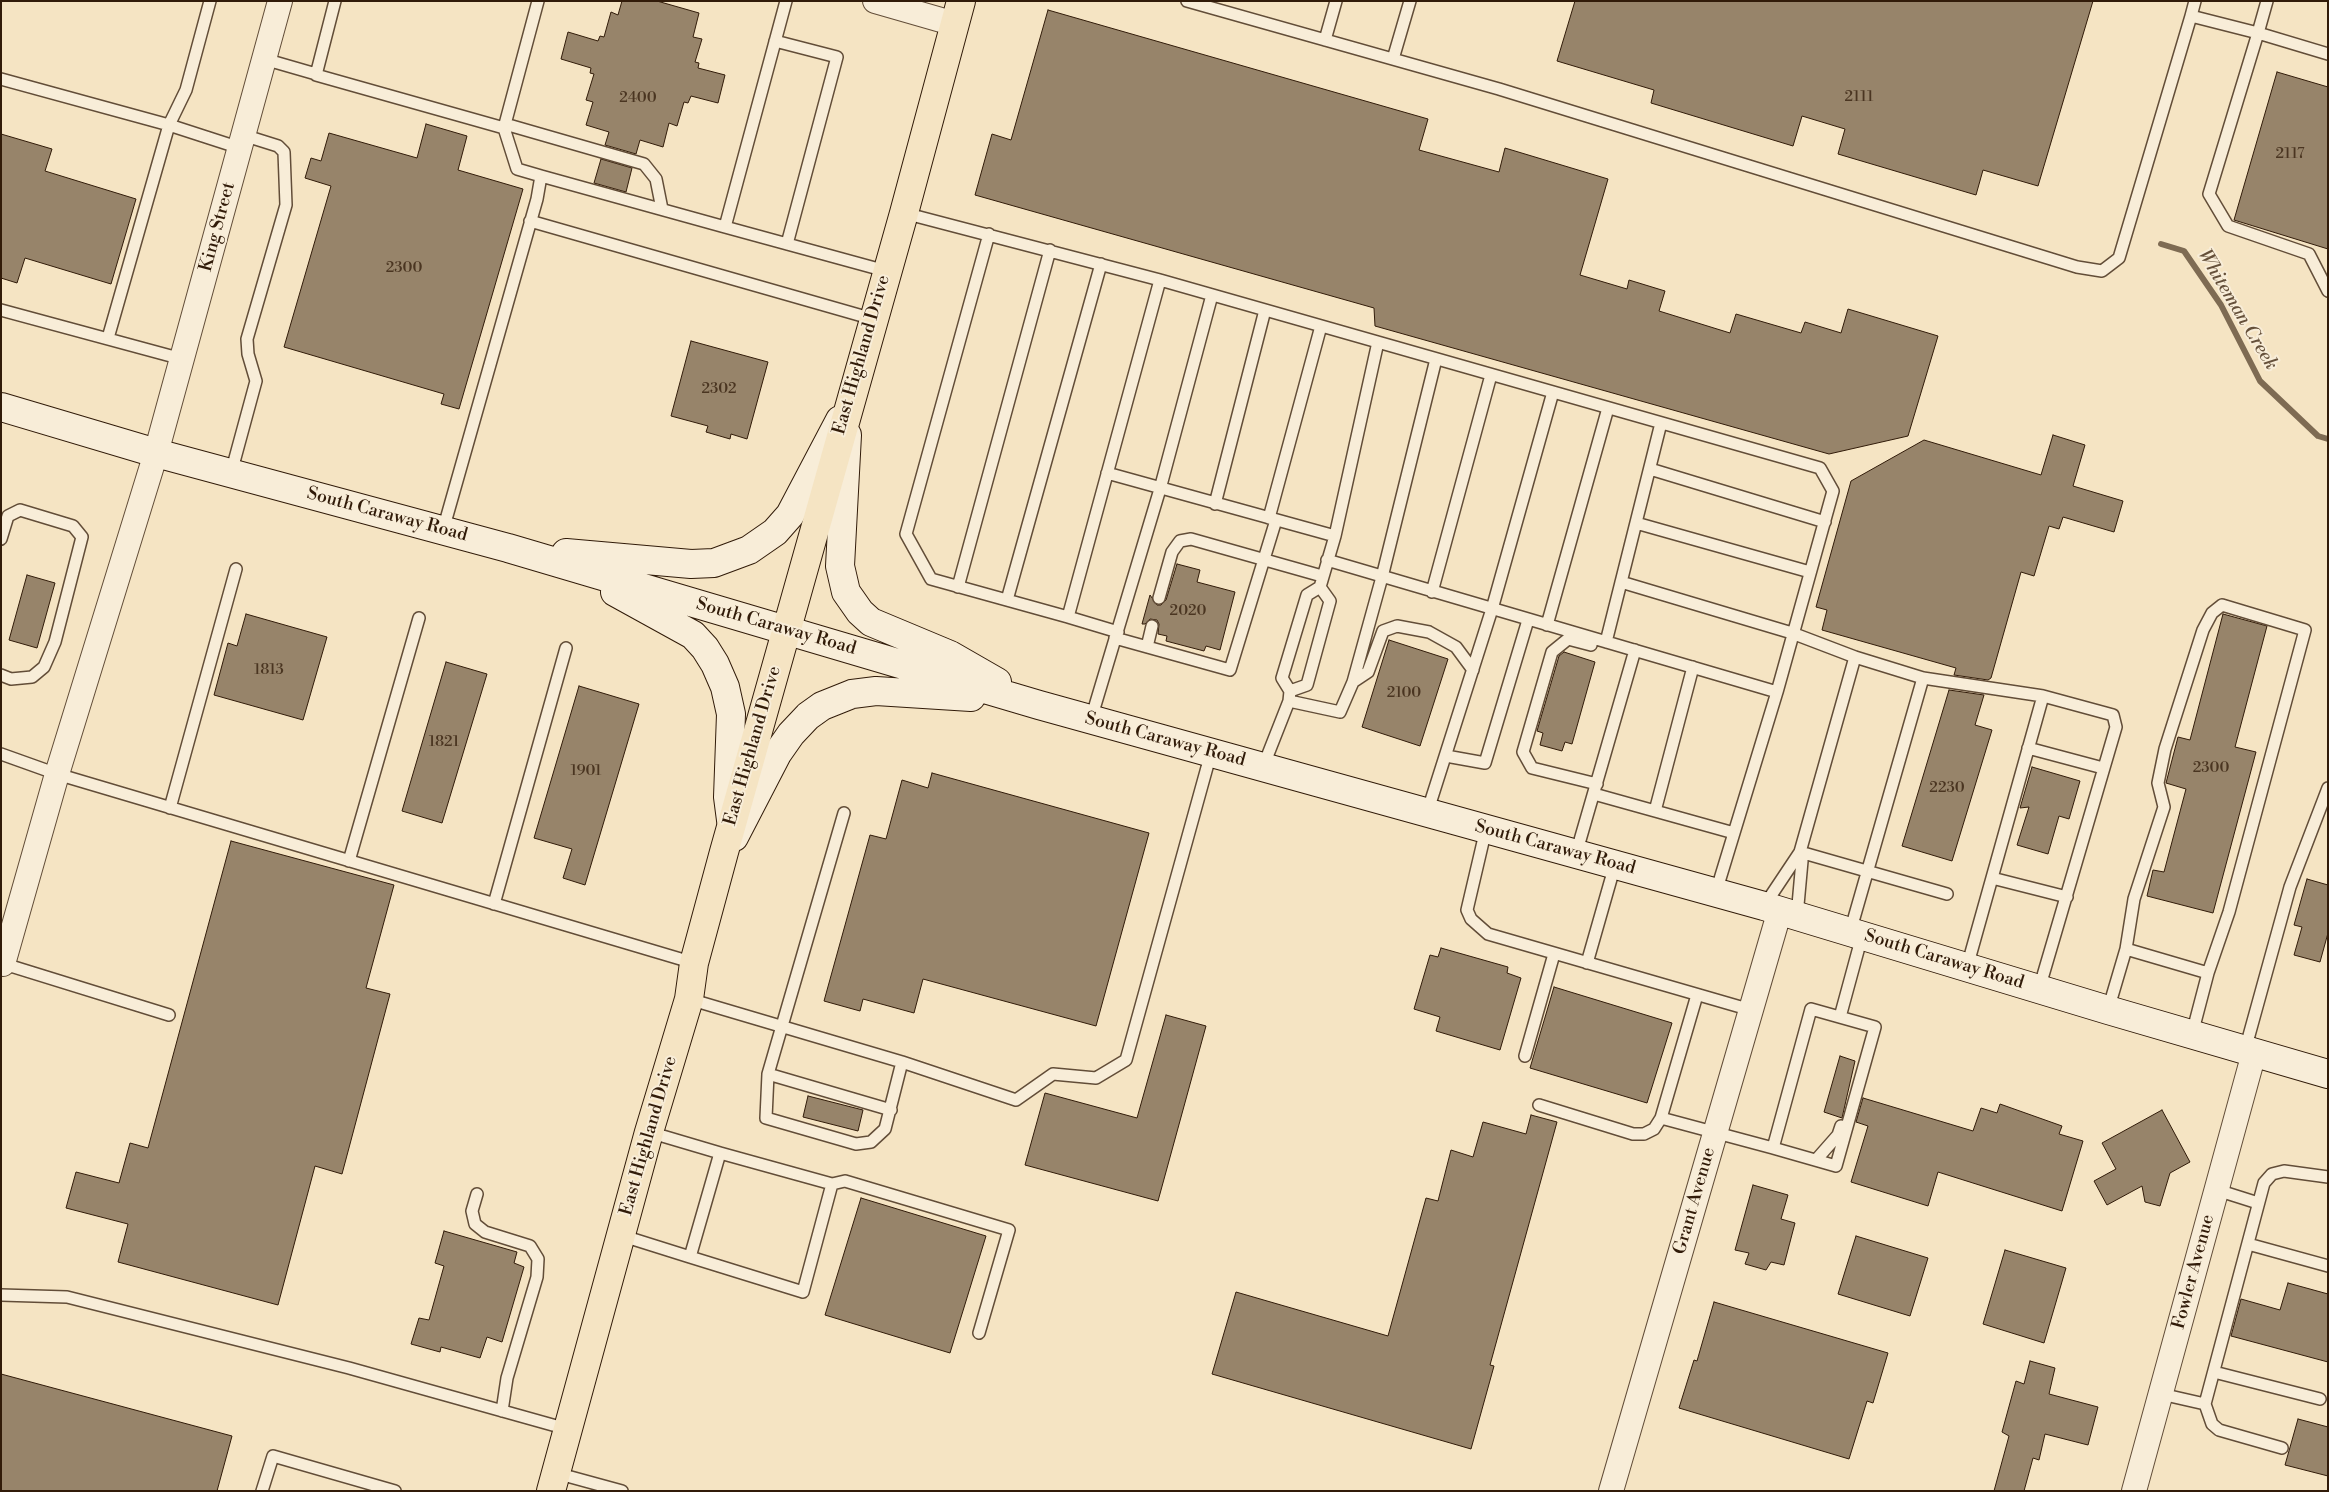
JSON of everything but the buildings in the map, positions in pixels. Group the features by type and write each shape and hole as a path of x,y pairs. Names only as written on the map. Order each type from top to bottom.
{"main road":[{"name":"East Highland Drive","path":"553,1482 648,1132 688,999 694,963 731,826 872,319 904,213 958,13"},
{"path":"508,548 691,564 714,563 749,550 775,532 790,515 849,401"},
{"path":"849,401 840,566 846,592 860,612 876,625 950,655 1039,705"},
{"name":"South Caraway Road","path":"1,407 156,453 508,548 1090,720 1780,911 2328,1074"},
{"path":"508,548 573,571 693,635 705,648 725,687 731,714 728,797 731,826"},
{"path":"724,852 741,826 777,754 791,734 808,716 837,699 860,693 894,691 1039,705"}],"street":[{"name":"King Street","path":"2,964 57,774 156,453 280,1"},
{"path":"875,1 958,13"},
{"name":"Grant Avenue","path":"1611,1491 1780,911"},
{"name":"Fowler Avenue","path":"2134,1491 2217,1190 2250,1052"}],"lane":[{"path":"108,338 169,126 186,90 210,1"},
{"path":"316,74 335,1"},
{"path":"538,1 505,126 517,168 540,176 886,271"},
{"path":"725,227 786,1"},
{"path":"1187,1 1508,92 2077,267 2102,271 2119,258 2195,1"},
{"path":"1325,40 1336,1"},
{"path":"1393,59 1410,1"},
{"path":"2267,1 2209,194 2228,226 2309,254 2328,291"},
{"path":"2191,16 2258,33 2328,54"},
{"path":"776,41 837,57 787,244"},
{"path":"264,59 644,164 656,179 662,210"},
{"path":"1,79 169,126 241,141 278,146 284,152 286,206 247,339 248,354 256,381 231,473"},
{"path":"443,530 530,220 540,176"},
{"path":"904,213 1160,280 1820,468 1833,491 1792,633 1778,692 1716,893"},
{"path":"530,220 872,319"},
{"path":"989,234 906,534 931,579 1068,617 1147,647 1230,670 1263,561 1321,326"},
{"path":"958,587 1050,250"},
{"path":"1007,600 1101,264"},
{"path":"1068,617 1160,280"},
{"path":"1090,720 1160,489 1212,295"},
{"path":"1,310 182,359"},
{"path":"1215,504 1265,310"},
{"path":"1289,696 1282,678 1307,595 1321,582 1335,536 1378,342"},
{"path":"1289,696 1340,712 1353,682 1382,577 1436,358"},
{"path":"1432,592 1491,375"},
{"path":"1428,813 1492,609 1553,392"},
{"path":"1547,625 1608,408"},
{"path":"1606,642 1661,423"},
{"path":"1650,469 1824,522"},
{"path":"1107,473 1335,536"},
{"path":"1,539 8,516 20,510 73,526 82,537 55,642 44,667 32,677 11,678 1,675"},
{"path":"1636,523 1810,572"},
{"path":"1159,598 1172,552 1180,541 1190,539 1263,561 1321,582 1330,601 1307,684 1289,696 1263,767"},
{"path":"1327,560 1606,642 1635,653"},
{"path":"170,808 236,568"},
{"path":"1621,582 1792,633 1855,657 1923,678 2043,696 2113,716 2116,727 2039,989"},
{"path":"2108,1010 2126,949 2134,899 2164,807 2158,783 2165,749 2203,630 2212,613 2222,605 2305,630 2229,912 2208,973 2192,1035"},
{"path":"350,861 419,618"},
{"path":"1446,756 1485,763 1528,620"},
{"path":"1147,647 1152,626"},
{"path":"1353,682 1368,672 1383,631 1397,626 1429,632 1456,647 1473,670"},
{"path":"1734,833 1655,811 1532,768 1523,752 1552,652 1568,640 1693,667 1778,692"},
{"path":"494,904 566,648"},
{"path":"1576,854 1635,653"},
{"path":"1780,911 1800,852 1855,657"},
{"path":"1655,811 1693,667"},
{"path":"1840,1017 1868,872 1923,678"},
{"path":"1967,967 2043,696"},
{"path":"2028,748 2103,768"},
{"path":"688,999 902,1062 1016,1100 1053,1074 1096,1078 1126,1060 1211,753"},
{"path":"1,754 57,774 694,963"},
{"path":"2250,1052 2290,887 2328,788"},
{"path":"844,814 768,1074 766,1118 856,1144 871,1142 885,1129 902,1062"},
{"path":"1486,829 1467,910 1471,919 1488,934 1751,1010"},
{"path":"1800,852 1947,894"},
{"path":"1780,911 1802,861 1800,852"},
{"path":"1587,963 1615,865"},
{"path":"1992,878 2067,897"},
{"path":"2126,949 2208,973"},
{"path":"1526,1056 1554,954"},
{"path":"2,964 169,1015"},
{"path":"1540,1105 1633,1134 1644,1134 1654,1129 1661,1118 1697,995"},
{"path":"1661,1118 1836,1166 1875,1027 1811,1009 1773,1148"},
{"path":"1816,1160 1838,1135 1865,1041 1861,1023"},
{"path":"768,1074 891,1110"},
{"path":"648,1132 832,1184 845,1181 1009,1230 979,1333"},
{"path":"690,1257 720,1153"},
{"path":"2282,1448 2219,1430 2212,1424 2205,1404 2264,1183 2272,1174 2284,1171 2328,1177"},
{"path":"620,1235 802,1292 832,1184"},
{"path":"2217,1190 2258,1203"},
{"path":"477,1194 472,1211 475,1224 485,1232 530,1246 538,1259 537,1277 507,1378 502,1410"},
{"path":"2248,1244 2328,1266"},
{"path":"1,1295 67,1297 349,1368 567,1429"},
{"path":"2214,1372 2320,1398"},
{"path":"2161,1394 2205,1404"},
{"path":"262,1491 273,1456 395,1491"},
{"path":"553,1482 622,1491"}],"waterway":[{"name":"Whiteman Creek","path":"2161,244 2184,251 2221,305 2260,381 2318,436 2328,439"}]}
